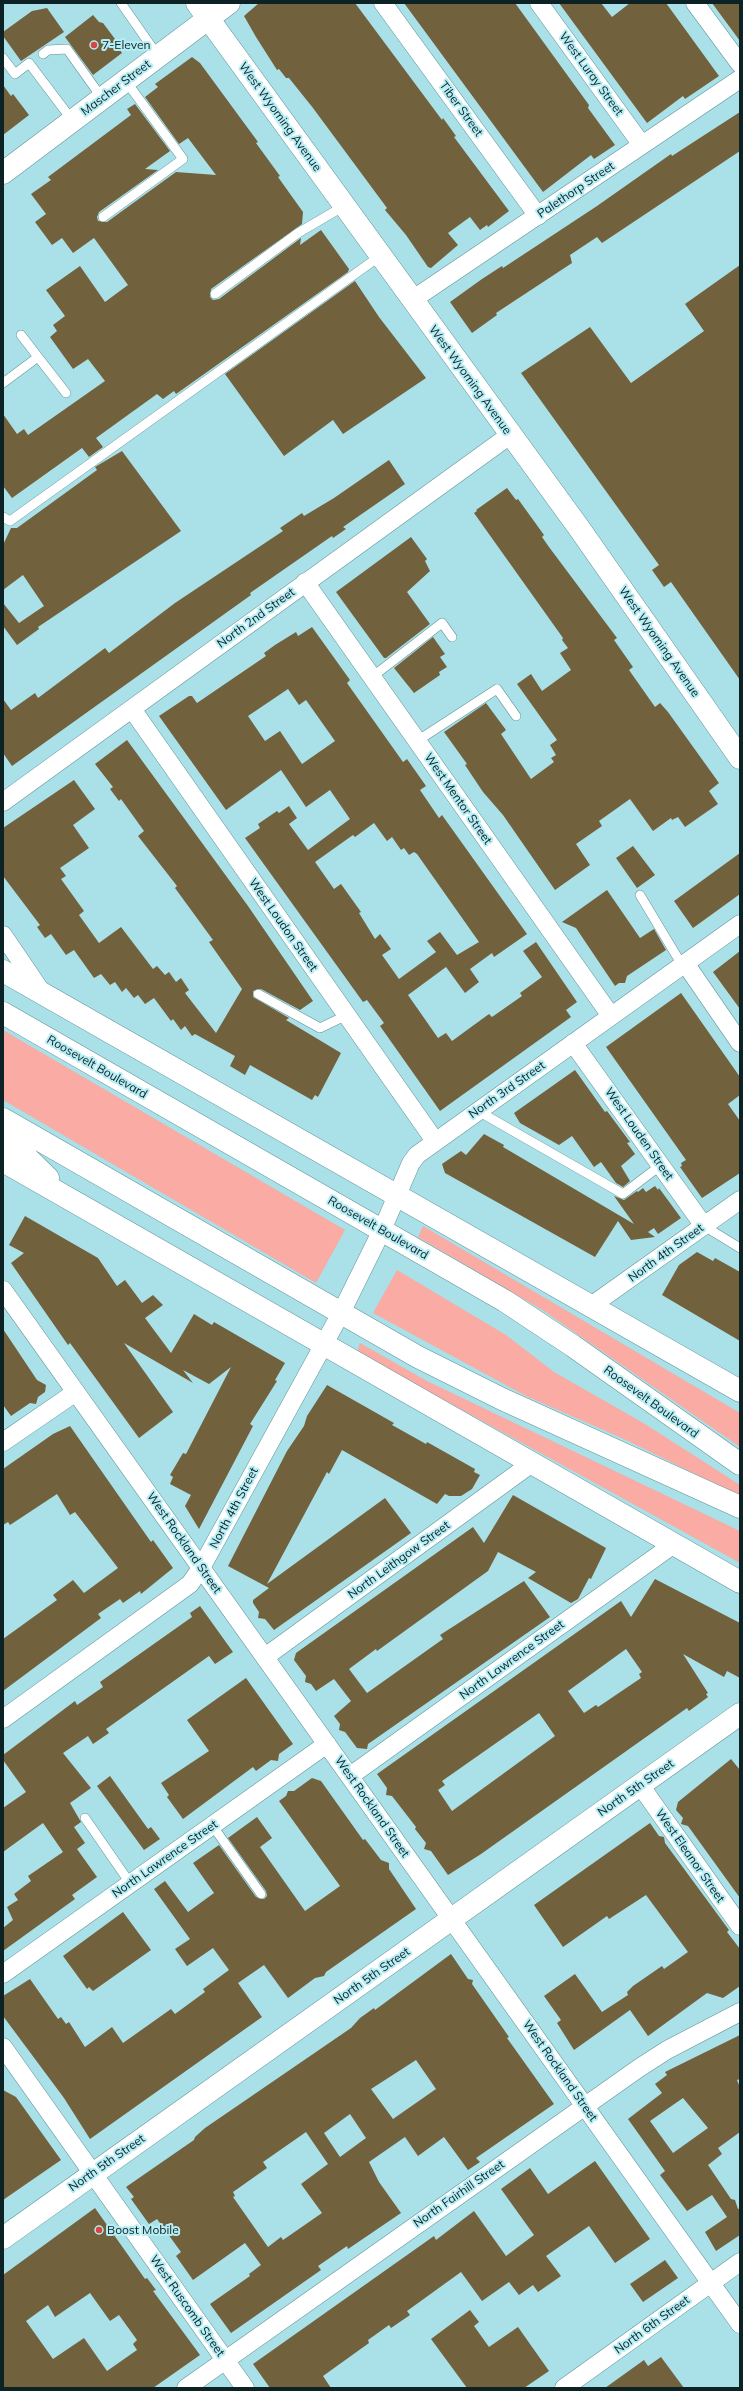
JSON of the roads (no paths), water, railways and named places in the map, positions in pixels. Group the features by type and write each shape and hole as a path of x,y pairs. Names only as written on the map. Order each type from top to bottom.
{"main road":[{"name":"Mascher Street","path":"3,172 158,56 202,11 228,3"},
{"name":"West Wyoming Avenue","path":"202,11 490,408 579,528 740,758"},
{"path":"3,971 740,1391"},
{"path":"3,986 44,994"},
{"name":"Roosevelt Boulevard","path":"3,1013 382,1230 539,1323 740,1464"},
{"path":"3,1119 418,1357 474,1385 740,1507"},
{"path":"3,1134 71,1200"},
{"path":"3,1161 740,1582"},
{"name":"North 5th Street","path":"3,2238 740,1714"}],"street":[{"name":"Tiber Street","path":"383,3 538,216"},
{"name":"West Luray Street","path":"539,3 642,145"},
{"path":"695,3 740,64"},
{"name":"Palethorp Street","path":"412,300 740,80"},
{"name":"North 2nd Street","path":"3,802 510,435"},
{"name":"West Mentor Street","path":"305,582 611,1016"},
{"name":"West Loudon Street","path":"132,709 435,1141"},
{"name":"North 3rd Street","path":"341,1312 382,1230 411,1163 421,1152 740,924"},
{"path":"3,935 44,994"},
{"path":"683,964 740,1043"},
{"name":"West Louden Street","path":"573,1043 704,1226"},
{"name":"North 4th Street","path":"591,1306 740,1200"},
{"name":"West Rockland Street","path":"3,1290 740,2324"},
{"name":"North 4th Street","path":"3,1719 184,1590 201,1568 322,1344 341,1312"},
{"path":"3,1442 76,1392"},
{"name":"North Leithgow Street","path":"265,1657 532,1463"},
{"name":"North Lawrence Street","path":"350,1776 674,1544"},
{"name":"North Lawrence Street","path":"3,1974 327,1744"},
{"name":"West Eleanor Street","path":"640,1785 740,1926"},
{"name":"North Fairhill Street","path":"186,2388 584,2105 667,2050 740,2012"},
{"name":"West Ruscomb Street","path":"3,2047 94,2173 245,2388"},
{"name":"North 6th Street","path":"564,2388 740,2262"}],"lane":[{"path":"121,3 158,56"},
{"path":"3,58 15,74 48,50 67,49 102,98"},
{"path":"36,58 72,120"},
{"path":"103,217 183,159 125,80"},
{"path":"214,294 298,233 344,206"},
{"path":"3,517 10,521 380,256"},
{"path":"21,335 66,394"},
{"path":"3,383 38,357"},
{"path":"372,677 442,623 452,637"},
{"path":"417,741 497,689 516,716"},
{"path":"640,895 683,964"},
{"path":"258,994 320,1028 347,1015"},
{"path":"478,1111 623,1194 661,1165"},
{"path":"704,1226 740,1248"},
{"path":"85,1818 130,1883"},
{"path":"212,1825 261,1894"}],"place":[{"name":"7-Eleven","path":"94,45"},
{"name":"Boost Mobile","path":"99,2230"}]}
